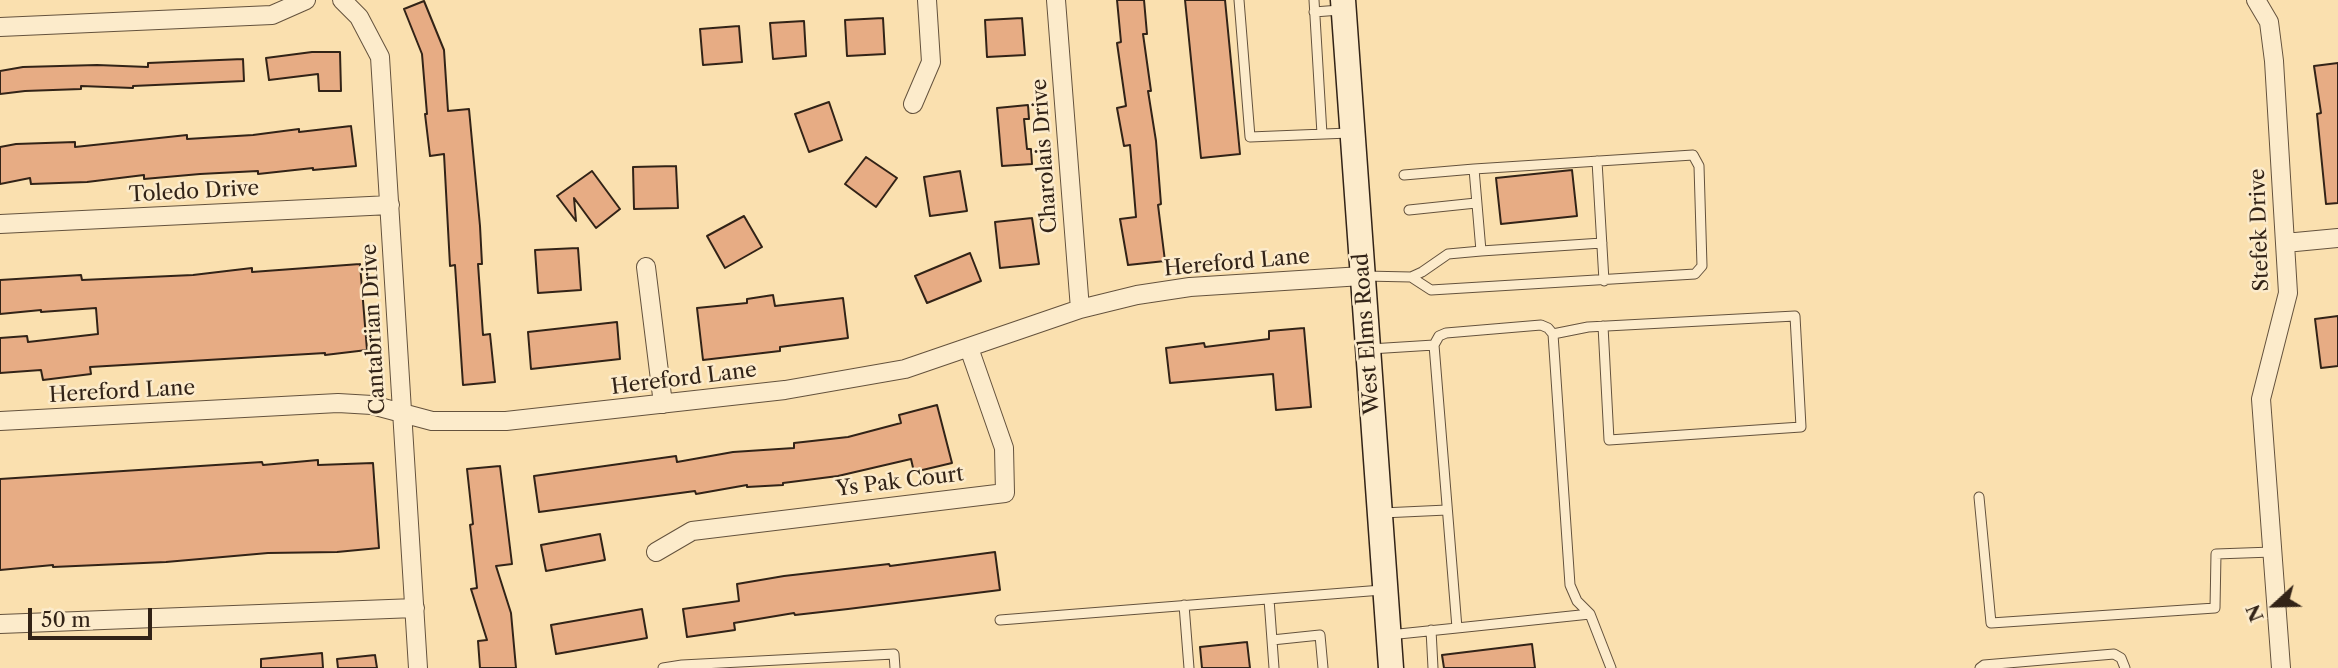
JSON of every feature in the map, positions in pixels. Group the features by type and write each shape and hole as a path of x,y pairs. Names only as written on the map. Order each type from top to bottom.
{"main road":[{"name":"West Elms Road","path":"1344,5 1391,668"}],"street":[{"path":"0,27 272,15 306,0"},
{"name":"Cantabrian Drive","path":"341,0 359,17 380,57 418,668"},
{"path":"912,104 930,62 927,0"},
{"name":"Charolais Drive","path":"1056,0 1080,309"},
{"name":"Stefek Drive","path":"2256,0 2269,22 2274,61 2288,293 2261,399 2281,668"},
{"name":"Toledo Drive","path":"0,224 390,205"},
{"path":"2285,243 2338,238"},
{"path":"646,267 663,404"},
{"name":"Hereford Lane","path":"0,421 338,403 372,405 432,421 506,421 785,390 905,369 1080,309 1137,295 1190,287 1362,276"},
{"name":"Ys Pak Court","path":"656,552 692,531 1005,493 1004,448 969,348"},
{"path":"0,624 415,608"}],"lane":[{"path":"1239,0 1250,137 1353,132"},
{"path":"1314,0 1322,134"},
{"path":"1314,12 1344,5"},
{"path":"1404,175 1693,155 1699,166 1702,266 1695,274 1431,290 1411,277"},
{"path":"1597,161 1604,281"},
{"path":"1474,169 1481,251"},
{"path":"1409,210 1476,203"},
{"path":"1362,276 1411,277 1448,254 1602,243"},
{"path":"1552,334 1603,326 1794,316 1801,427 1609,440 1603,326"},
{"path":"1457,628 1434,345 1438,336 1446,333 1541,325 1548,328 1552,334 1570,585 1577,601 1590,614 1611,668"},
{"path":"1367,349 1434,345"},
{"path":"1979,497 1991,623 2215,608 2216,554 2272,552"},
{"path":"1380,513 1447,510"},
{"path":"1000,620 1385,590"},
{"path":"1269,599 1274,668"},
{"path":"1184,605 1189,668"},
{"path":"1389,635 1590,614"},
{"path":"1431,630 1433,668"},
{"path":"1272,640 1320,635 1323,668"},
{"path":"663,668 894,654 895,668"},
{"path":"1980,668 1984,665 2114,654 2121,658 2126,668"}],"building":[{"path":"1117,0 1144,0 1147,34 1143,34 1156,141 1161,204 1158,205 1165,261 1128,265 1120,219 1136,217 1130,145 1124,146 1117,108 1126,106 1117,43 1121,42"},
{"path":"1185,0 1225,0 1240,154 1201,158"},
{"path":"424,1 444,50 448,111 469,109 480,226 482,264 478,264 483,335 490,334 495,382 463,385 455,265 450,266 444,154 430,156 422,54 404,9"},
{"path":"883,18 885,54 847,56 845,20"},
{"path":"1022,18 1025,55 987,57 985,20"},
{"path":"804,21 806,56 773,59 770,23"},
{"path":"739,26 742,62 703,65 700,29"},
{"path":"312,52 340,52 341,91 319,91 318,74 269,80 266,58"},
{"path":"243,59 244,81 133,88 81,86 81,89 0,94 0,71 23,67 148,67 148,63"},
{"path":"2338,63 2338,203 2326,204 2317,114 2321,113 2314,66"},
{"path":"829,102 842,140 809,152 795,114"},
{"path":"1028,105 1029,119 1024,119 1027,149 1031,149 1032,164 1002,166 997,108"},
{"path":"351,126 356,166 144,179 144,175 87,182 31,184 30,178 0,184 0,147 16,144 75,142 75,147 187,135 187,139"},
{"path":"866,157 897,178 876,207 845,184"},
{"path":"676,166 678,208 634,209 633,167"},
{"path":"1572,170 1577,216 1501,224 1496,178"},
{"path":"592,171 620,209 596,228 574,198 576,221 557,196"},
{"path":"960,171 967,211 930,216 924,177"},
{"path":"744,216 762,247 725,268 707,236"},
{"path":"1032,218 1039,264 1000,268 995,222"},
{"path":"578,248 581,290 538,293 535,250"},
{"path":"970,253 981,281 927,303 915,276"},
{"path":"360,264 367,350 325,355 90,367 91,374 43,380 41,370 0,373 0,338 27,336 28,342 98,334 96,308 0,314 0,280 81,275 82,280 193,275 252,268 252,272"},
{"path":"773,295 775,306 843,298 848,338 780,347 780,351 703,360 697,308 747,303 747,299"},
{"path":"2338,316 2338,366 2321,368 2315,319"},
{"path":"617,322 620,359 531,369 528,332"},
{"path":"1304,328 1311,407 1276,410 1273,374 1170,383 1166,348 1204,343 1205,347 1269,339 1269,331"},
{"path":"937,405 952,463 914,472 911,459 838,476 783,485 747,485 696,494 695,491 539,512 534,476 676,456 677,462 733,452 794,448 794,443 848,437 901,423 899,415"},
{"path":"318,460 318,465 373,463 379,548 0,570 0,479"},
{"path":"500,466 512,564 496,566 511,613 516,668 480,668 478,641 487,640 471,589 477,588 467,469"},
{"path":"600,534 605,560 546,571 541,545"},
{"path":"995,552 1000,590 794,613 734,623 735,630 687,637 683,609 739,601 737,584 784,576"},
{"path":"642,609 647,638 556,654 551,625"},
{"path":"1247,642 1250,668 1202,668 1200,647"},
{"path":"1532,644 1535,668 1444,668 1442,655"},
{"path":"322,653 323,668 261,668 261,659"},
{"path":"375,655 377,668 338,668 337,659"}]}
